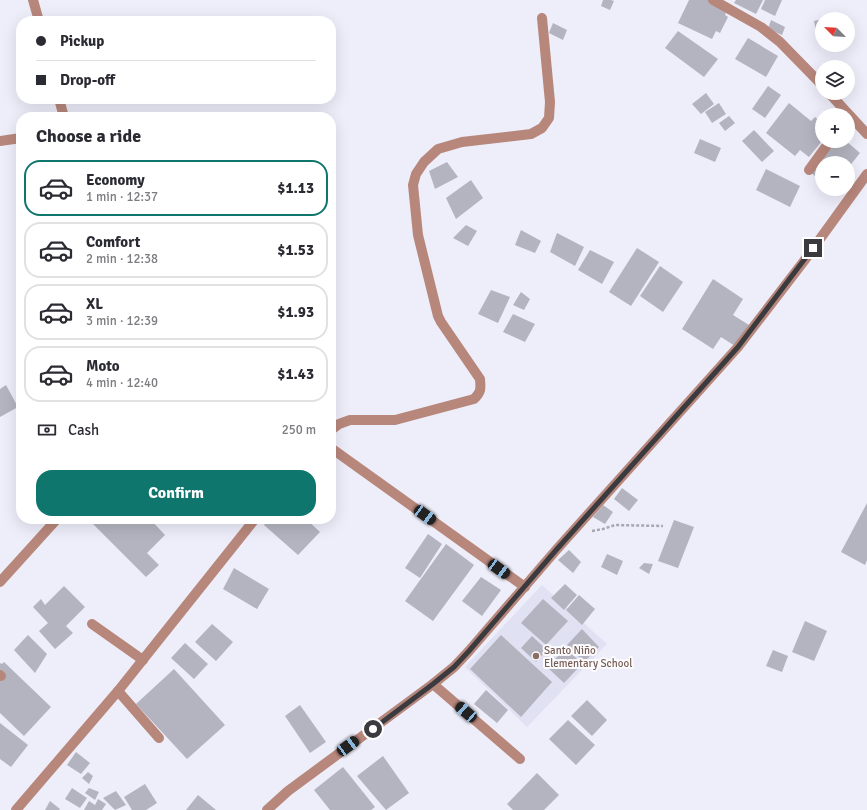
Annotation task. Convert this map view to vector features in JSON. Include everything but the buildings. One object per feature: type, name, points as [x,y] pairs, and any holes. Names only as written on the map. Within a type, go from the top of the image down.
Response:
[{"type":"street","points":[[33,0],[38,16]]},
{"type":"street","points":[[713,0],[761,27],[780,42],[815,78]]},
{"type":"street","points":[[336,426],[350,420],[395,420],[474,399],[479,394],[481,388],[480,378],[448,333],[438,316],[418,235],[413,185],[416,174],[424,162],[438,149],[462,142],[531,134],[542,128],[549,118],[550,102],[542,18]]},
{"type":"street","points":[[836,100],[842,108]]},
{"type":"street","points":[[855,122],[867,134]]},
{"type":"street","points":[[0,141],[16,139]]},
{"type":"street","points":[[809,170],[825,148]]},
{"type":"street","points":[[270,809],[288,791],[454,667],[562,543],[738,347],[804,261],[867,174]]},
{"type":"street","points":[[336,452],[525,587]]},
{"type":"street","points":[[0,582],[52,524]]},
{"type":"street","points":[[16,810],[118,691],[251,524]]},
{"type":"street","points":[[92,624],[143,660]]},
{"type":"street","points":[[433,684],[520,759]]},
{"type":"street","points":[[118,691],[159,738]]},
{"type":"path","points":[[590,531],[604,529],[615,525],[663,526]]},
{"type":"shaded area","name":"Santo Niño Elementary School","points":[[542,585],[607,644],[527,727],[465,667]]},
{"type":"place","name":"Santo Niño Elementary School","points":[[536,656]]},
{"type":"route","points":[[373,729],[454,667],[469,651],[557,549],[738,347],[813,248]]}]
